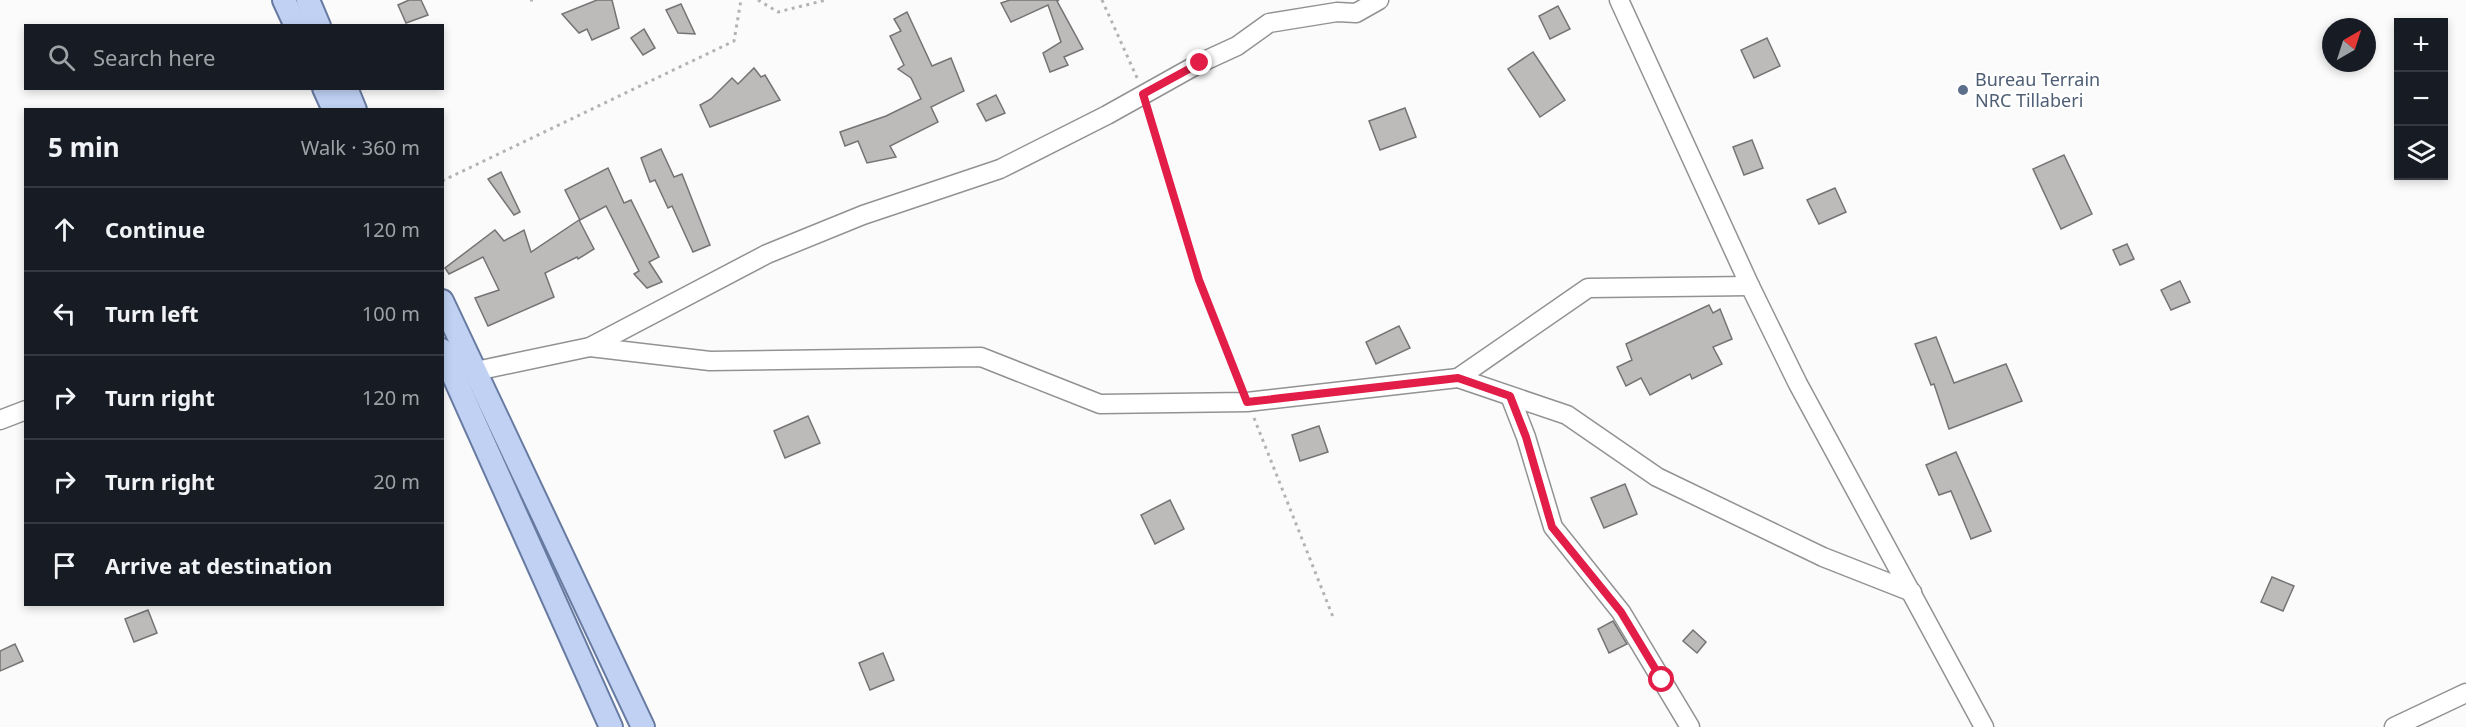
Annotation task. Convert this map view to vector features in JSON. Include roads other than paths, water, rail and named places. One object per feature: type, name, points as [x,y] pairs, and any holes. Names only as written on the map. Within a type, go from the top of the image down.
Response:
[{"type":"main road","points":[[284,0],[295,24]]},
{"type":"main road","points":[[309,0],[319,24]]},
{"type":"main road","points":[[325,90],[333,108]]},
{"type":"main road","points":[[347,90],[355,108]]},
{"type":"main road","points":[[444,305],[643,727]]},
{"type":"main road","points":[[444,354],[611,727]]},
{"type":"street","points":[[476,371],[590,347],[767,254],[863,215],[1000,169],[1200,63],[1237,46],[1269,23],[1334,6],[1356,13],[1378,0]]},
{"type":"street","points":[[1619,0],[1750,286],[1798,384],[1984,727]]},
{"type":"street","points":[[1458,378],[1588,288],[1750,286]]},
{"type":"street","points":[[590,347],[710,361],[981,357],[1100,404],[1247,402],[1458,378],[1567,415],[1668,482],[1823,557],[1912,592]]},
{"type":"street","points":[[1510,396],[1526,437],[1552,527],[1621,612],[1689,727]]},
{"type":"street","points":[[0,420],[24,411]]},
{"type":"street","points":[[2394,727],[2466,693]]},
{"type":"place","name":"Bureau Terrain NRC Tillaberi","points":[[1963,90]]}]
